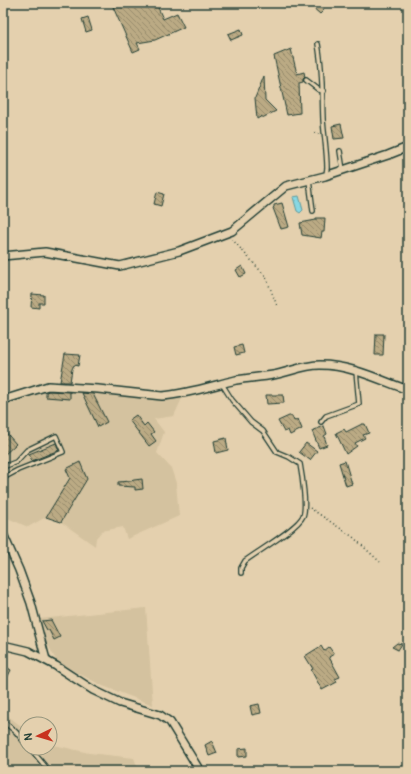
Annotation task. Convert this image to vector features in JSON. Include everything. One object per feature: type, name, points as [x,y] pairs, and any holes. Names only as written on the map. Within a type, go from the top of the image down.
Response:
[{"type":"street","points":[[3,256],[45,252],[120,266],[179,251],[232,230],[286,186],[344,170],[408,147]]},
{"type":"street","points":[[3,400],[48,386],[98,389],[162,396],[195,391],[238,380],[272,375],[308,366],[321,365],[356,370],[408,390]]},
{"type":"street","points":[[3,534],[31,602],[46,660]]},
{"type":"street","points":[[3,645],[28,651],[46,660],[93,690],[113,700],[160,715],[170,722],[200,771]]},
{"type":"lane","points":[[318,44],[324,91],[323,119],[327,162],[325,176]]},
{"type":"lane","points":[[306,80],[319,90],[324,91]]},
{"type":"lane","points":[[340,151],[344,170]]},
{"type":"lane","points":[[309,180],[313,211]]},
{"type":"lane","points":[[321,422],[326,416],[359,404],[356,370]]},
{"type":"lane","points":[[222,384],[232,400],[251,422],[263,431],[277,452],[300,464],[303,482],[305,509],[299,522],[244,561],[241,568],[241,573]]},
{"type":"lane","points":[[3,467],[16,462],[27,450],[56,436],[63,452],[18,470],[3,478]]},
{"type":"lane","points":[[3,722],[18,734]]},
{"type":"lane","points":[[37,756],[49,771]]},
{"type":"path","points":[[226,233],[266,277],[277,306]]},
{"type":"path","points":[[304,503],[353,537],[380,562]]},
{"type":"shaded area","points":[[46,383],[183,396],[174,416],[154,419],[164,432],[157,453],[171,468],[176,483],[179,516],[127,539],[123,527],[102,531],[96,538],[95,546],[61,522],[46,517],[28,527],[3,516],[3,397]]},
{"type":"shaded area","points":[[146,608],[153,705],[103,686],[57,662],[47,643],[40,619]]},
{"type":"shaded area","points":[[3,712],[18,724],[18,756],[58,756],[58,746],[89,753],[134,758],[139,771],[3,771]]},
{"type":"water","points":[[299,196],[303,210],[300,213],[297,211],[293,197]]},
{"type":"building","points":[[121,3],[156,3],[163,19],[177,13],[184,27],[155,40],[137,43],[140,49],[133,52],[113,7]]},
{"type":"building","points":[[316,3],[324,10],[320,14],[312,7]]},
{"type":"building","points":[[88,17],[92,30],[86,32],[82,19]]},
{"type":"building","points":[[241,29],[243,35],[231,40],[228,34]]},
{"type":"building","points":[[291,49],[297,74],[304,72],[305,77],[303,82],[299,83],[300,113],[287,115],[274,56]]},
{"type":"building","points":[[264,76],[265,100],[276,111],[257,119],[255,98]]},
{"type":"building","points":[[341,124],[344,138],[334,139],[332,126]]},
{"type":"building","points":[[157,192],[164,194],[161,206],[154,204]]},
{"type":"building","points":[[282,203],[289,227],[281,229],[273,208],[274,205]]},
{"type":"building","points":[[316,218],[325,218],[324,232],[322,232],[321,238],[302,235],[300,223],[316,220]]},
{"type":"building","points":[[242,266],[246,274],[240,277],[236,270]]},
{"type":"building","points":[[32,294],[44,295],[44,303],[39,303],[39,308],[31,307]]},
{"type":"building","points":[[376,334],[384,334],[383,355],[375,355]]},
{"type":"building","points":[[242,345],[244,353],[236,355],[234,347]]},
{"type":"building","points":[[65,354],[80,355],[78,366],[74,365],[72,369],[70,382],[60,382]]},
{"type":"building","points":[[46,392],[70,392],[70,399],[46,397]]},
{"type":"building","points":[[82,393],[93,394],[107,422],[98,427]]},
{"type":"building","points":[[266,395],[283,395],[284,403],[267,404]]},
{"type":"building","points":[[136,415],[144,426],[147,423],[154,432],[151,434],[156,441],[149,446],[129,420]]},
{"type":"building","points":[[292,416],[294,421],[298,419],[302,429],[290,435],[288,430],[284,432],[278,421]]},
{"type":"building","points":[[365,424],[369,433],[363,435],[365,438],[355,443],[357,446],[346,454],[336,433],[344,429],[346,432]]},
{"type":"building","points":[[324,426],[327,434],[324,436],[327,445],[319,448],[312,431]]},
{"type":"building","points":[[3,429],[16,444],[3,456]]},
{"type":"building","points":[[226,438],[228,450],[216,453],[214,441]]},
{"type":"building","points":[[56,443],[59,450],[32,461],[29,454]]},
{"type":"building","points":[[306,443],[317,451],[310,460],[299,452]]},
{"type":"building","points":[[345,461],[352,484],[346,486],[339,463]]},
{"type":"building","points":[[80,462],[87,479],[61,522],[46,517],[70,478],[66,469]]},
{"type":"building","points":[[142,479],[143,489],[135,490],[135,487],[118,486],[118,482]]},
{"type":"building","points":[[51,620],[60,637],[54,640],[42,621]]},
{"type":"building","points":[[397,643],[402,644],[398,650],[392,647]]},
{"type":"building","points":[[321,646],[324,651],[329,647],[334,654],[329,657],[340,677],[335,679],[337,682],[322,690],[311,670],[313,669],[305,656]]},
{"type":"building","points":[[5,666],[11,670],[3,686],[3,670]]},
{"type":"building","points":[[259,704],[261,713],[252,715],[250,706]]},
{"type":"building","points":[[212,741],[217,753],[209,756],[205,745]]},
{"type":"building","points":[[247,748],[247,756],[238,757],[238,749]]}]
